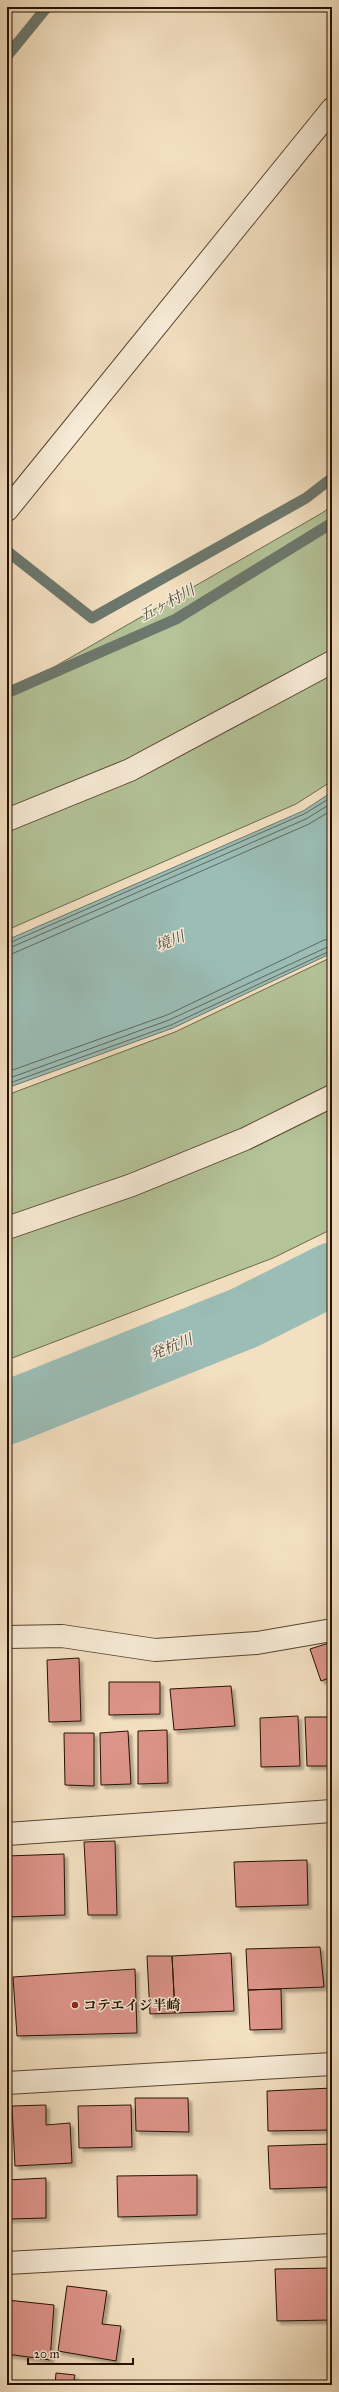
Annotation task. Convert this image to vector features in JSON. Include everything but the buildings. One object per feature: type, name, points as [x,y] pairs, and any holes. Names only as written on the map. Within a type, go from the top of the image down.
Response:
[{"type":"street","points":[[7,510],[332,109]]},
{"type":"street","points":[[7,820],[130,770],[332,662]]},
{"type":"street","points":[[7,1228],[132,1186],[245,1139],[332,1096]]},
{"type":"street","points":[[7,1637],[62,1636],[155,1650],[257,1643],[332,1630]]},
{"type":"street","points":[[7,1834],[332,1812]]},
{"type":"street","points":[[7,2083],[332,2064]]},
{"type":"street","points":[[7,2264],[332,2245]]},
{"type":"green space","points":[[332,506],[332,781],[296,804],[7,930],[7,688],[54,667]]},
{"type":"green space","points":[[332,957],[332,1229],[273,1258],[7,1360],[7,1095],[175,1032]]},
{"type":"water","name":"境川","points":[[332,792],[332,953],[173,1028],[7,1088],[7,940],[303,811]]},
{"type":"waterway","points":[[7,56],[47,7]]},
{"type":"waterway","points":[[7,551],[92,618],[306,498],[332,478]]},
{"type":"waterway","name":"五ヶ村川","points":[[7,693],[176,619],[332,523]]},
{"type":"waterway","name":"発杭川","points":[[7,1413],[244,1318],[332,1274]]},
{"type":"place","name":"コテエイジ半崎","points":[[75,2005]]}]
